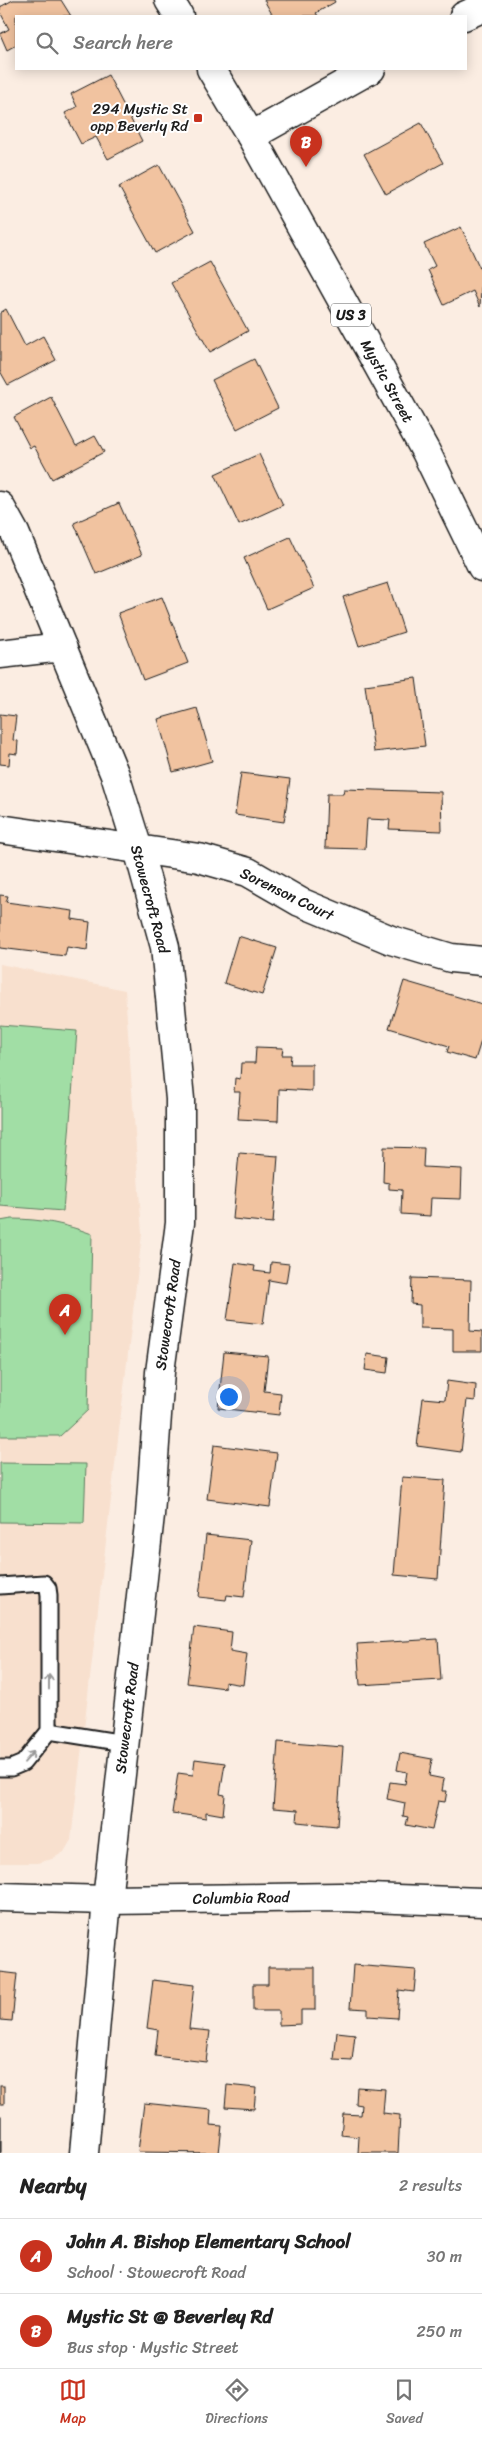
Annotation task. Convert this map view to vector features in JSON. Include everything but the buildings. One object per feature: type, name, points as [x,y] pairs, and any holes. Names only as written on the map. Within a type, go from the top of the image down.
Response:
[{"type":"main road","points":[[169,0],[178,15]]},
{"type":"main road","points":[[466,15],[482,8]]},
{"type":"main road","name":"Mystic Street","points":[[212,70],[251,136],[426,452],[482,566]]},
{"type":"main road","points":[[251,136],[369,70]]},
{"type":"main road","name":"Stowecroft Road","points":[[0,506],[15,533],[115,775],[138,849],[165,947],[180,1099],[180,1223],[160,1372],[150,1515],[107,1900],[84,2153]]},
{"type":"main road","points":[[0,654],[62,647]]},
{"type":"main road","name":"Sorenson Court","points":[[0,829],[199,858],[248,872],[300,902],[349,924],[451,958],[482,961]]},
{"type":"main road","name":"Columbia Road","points":[[0,1897],[107,1900],[340,1897],[482,1902]]},
{"type":"lane","points":[[0,1586],[44,1584],[48,1588],[49,1731],[23,1763],[10,1768],[0,1768]]},
{"type":"lane","points":[[49,1731],[124,1743]]},
{"type":"shaded area","points":[[0,964],[125,990],[142,1234],[71,1840],[64,1852],[52,1859],[37,1863],[0,1863]]},
{"type":"green space","points":[[0,1025],[77,1031],[63,1211],[0,1206]]},
{"type":"green space","points":[[12,1219],[53,1223],[92,1234],[88,1410],[60,1436],[0,1436],[0,1221]]},
{"type":"green space","points":[[0,1463],[86,1464],[84,1523],[0,1522]]},
{"type":"place","name":"294 Mystic St opp Beverly Rd","points":[[198,118]]},
{"type":"place","name":"Mystic St @ Beverley Rd","points":[[306,167]]},
{"type":"place","name":"John A. Bishop Elementary School","points":[[65,1335]]}]
